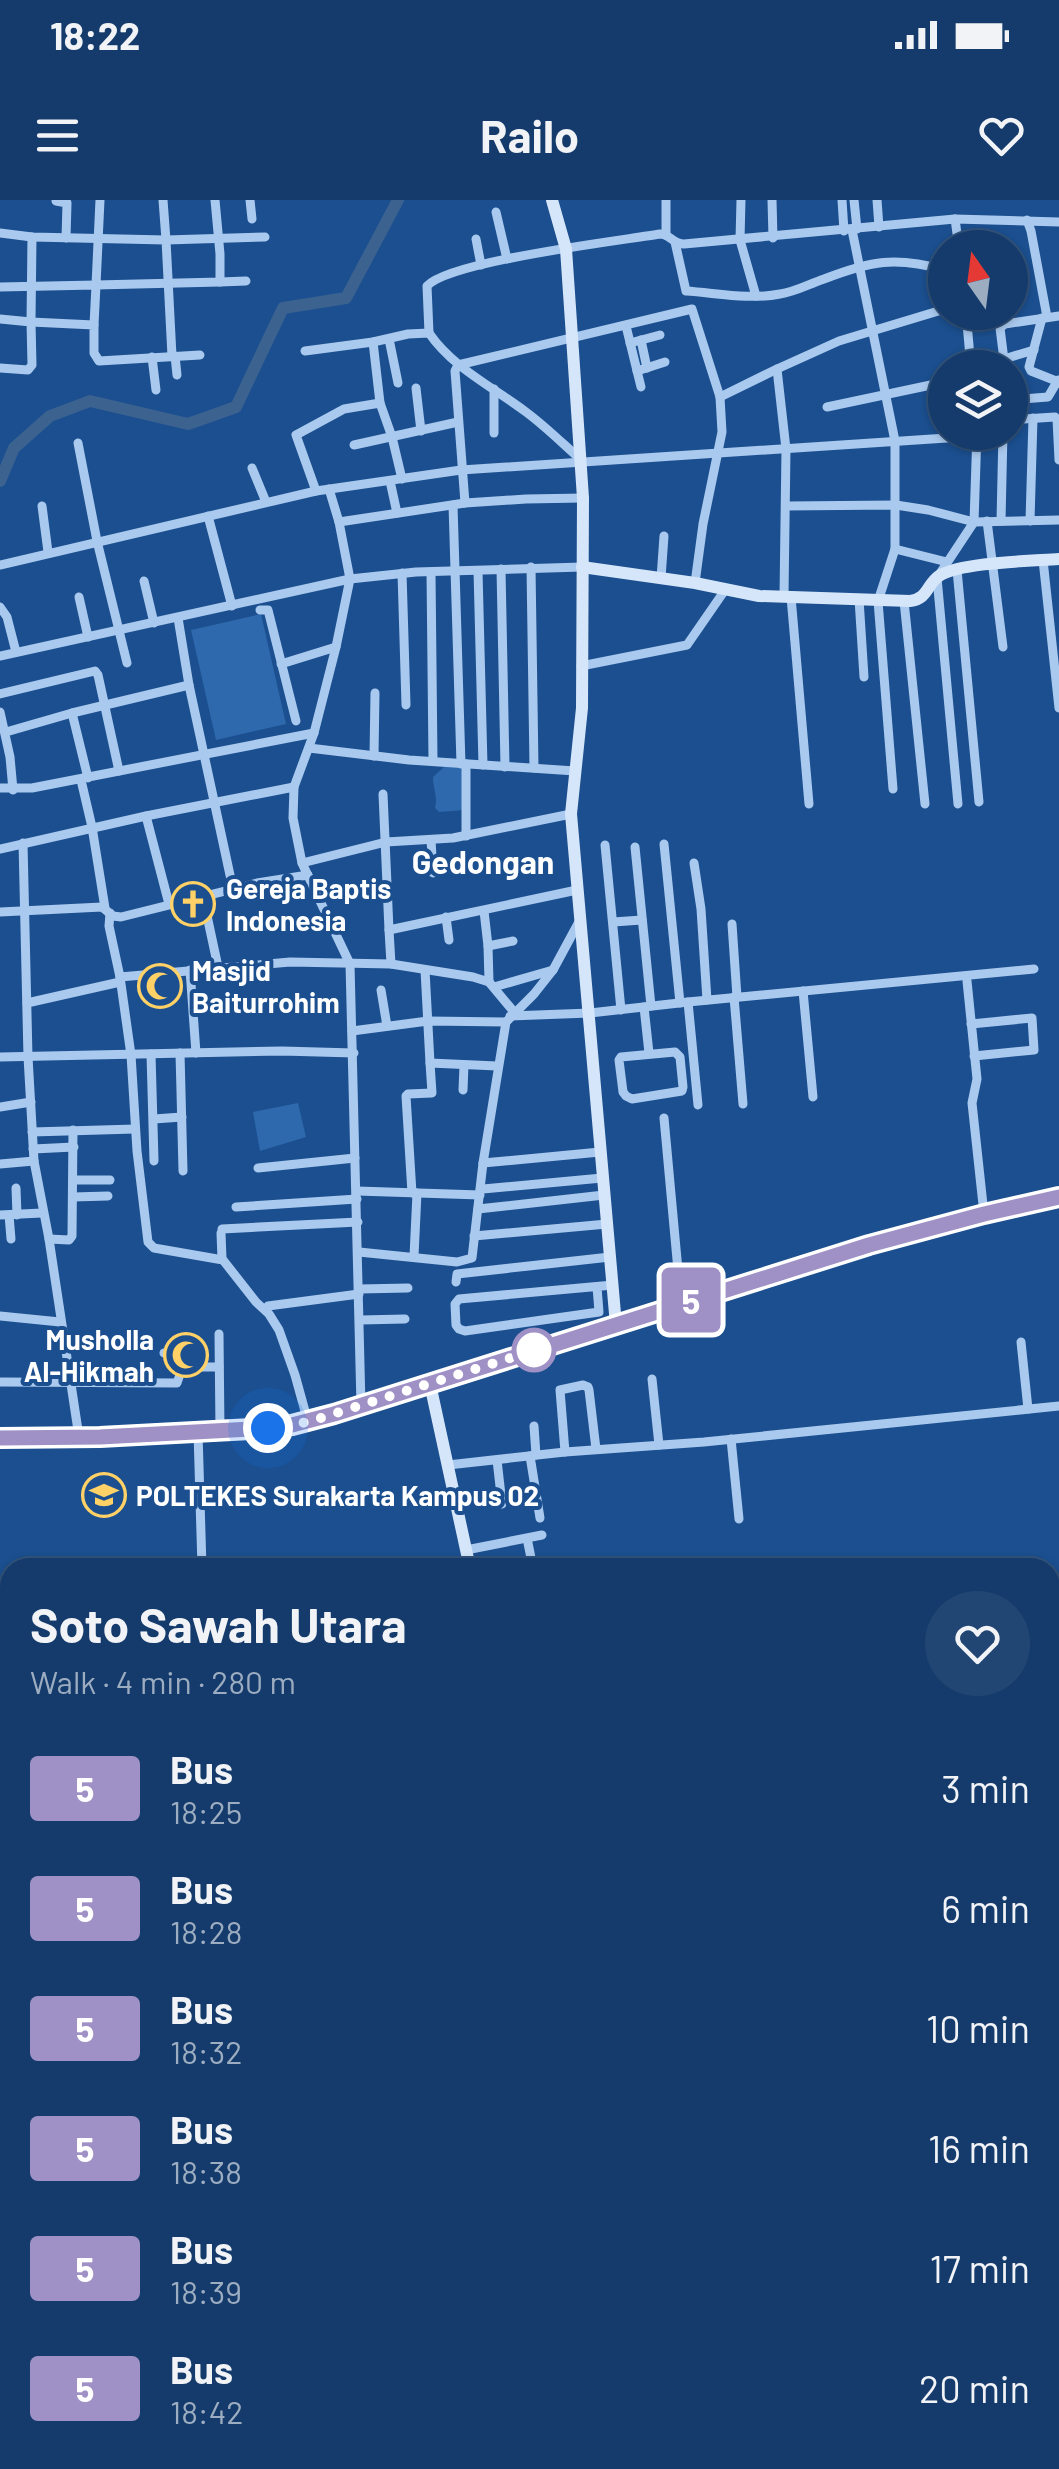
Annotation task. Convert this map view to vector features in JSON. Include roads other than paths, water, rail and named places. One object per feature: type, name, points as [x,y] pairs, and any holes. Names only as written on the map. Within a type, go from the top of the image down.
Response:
[{"type":"street","points":[[100,200],[94,326],[94,353],[99,361],[200,355]]},
{"type":"street","points":[[163,200],[177,375]]},
{"type":"street","points":[[215,200],[220,282]]},
{"type":"street","points":[[250,200],[252,218]]},
{"type":"street","points":[[552,200],[566,250],[582,498],[582,708],[571,814],[613,1285],[612,1326]]},
{"type":"street","points":[[666,200],[670,239],[720,398],[722,432],[694,583]]},
{"type":"street","points":[[731,200],[741,200],[740,240],[756,296]]},
{"type":"street","points":[[772,200],[773,238]]},
{"type":"street","points":[[842,200],[895,442],[895,549],[878,600],[893,789]]},
{"type":"street","points":[[851,230],[854,200]]},
{"type":"street","points":[[877,200],[879,227]]},
{"type":"street","points":[[56,201],[68,204],[66,238]]},
{"type":"street","points":[[496,212],[506,259]]},
{"type":"street","points":[[954,218],[956,230]]},
{"type":"street","points":[[580,461],[547,429],[442,351],[430,334],[428,284],[459,270],[506,259],[660,234],[684,244],[954,218],[1059,222]]},
{"type":"street","points":[[1026,220],[1045,318],[1030,362],[1031,371],[1058,380],[1048,397],[1028,399]]},
{"type":"street","points":[[0,234],[166,240],[265,237]]},
{"type":"street","points":[[0,368],[30,369],[32,365],[32,237]]},
{"type":"street","points":[[476,239],[482,265]]},
{"type":"street","points":[[686,291],[756,296],[795,290],[858,265],[894,261],[928,266]]},
{"type":"street","points":[[0,287],[246,281]]},
{"type":"street","points":[[458,365],[692,309]]},
{"type":"street","points":[[720,398],[777,368],[840,342],[928,314]]},
{"type":"street","points":[[1003,350],[1000,328],[1005,324],[1059,316]]},
{"type":"street","points":[[0,319],[94,326]]},
{"type":"street","points":[[626,326],[642,369],[641,387]]},
{"type":"street","points":[[305,351],[430,334]]},
{"type":"street","points":[[635,342],[660,334]]},
{"type":"street","points":[[389,339],[398,382]]},
{"type":"street","points":[[373,342],[380,402],[402,479]]},
{"type":"street","points":[[1028,353],[1034,350]]},
{"type":"street","points":[[152,358],[156,390]]},
{"type":"street","points":[[642,369],[665,362]]},
{"type":"street","points":[[458,365],[455,371],[465,502]]},
{"type":"street","points":[[777,368],[786,450],[787,596],[809,804]]},
{"type":"street","points":[[827,407],[928,386]]},
{"type":"street","points":[[416,388],[421,430]]},
{"type":"street","points":[[494,388],[494,433]]},
{"type":"street","points":[[316,491],[296,436],[344,409],[380,402]]},
{"type":"street","points":[[1028,418],[1057,419],[1059,460]]},
{"type":"street","points":[[1030,521],[1033,418]]},
{"type":"street","points":[[354,445],[458,422]]},
{"type":"street","points":[[0,565],[316,491],[462,470],[928,439]]},
{"type":"street","points":[[78,443],[127,663]]},
{"type":"street","points":[[0,656],[350,579],[430,572],[582,567],[750,595],[919,600],[937,577],[952,566],[974,522],[976,450]]},
{"type":"street","points":[[1000,521],[1002,450]]},
{"type":"street","points":[[252,468],[266,502]]},
{"type":"street","points":[[390,480],[396,513]]},
{"type":"street","points":[[329,490],[340,522],[350,579],[314,732],[294,787],[292,818],[302,862],[350,964],[361,1405]]},
{"type":"street","points":[[340,522],[465,502],[582,498]]},
{"type":"street","points":[[453,504],[466,836]]},
{"type":"street","points":[[786,506],[896,505],[974,522],[1059,520]]},
{"type":"street","points":[[42,506],[48,552]]},
{"type":"street","points":[[208,516],[232,606]]},
{"type":"street","points":[[988,521],[1003,646]]},
{"type":"street","points":[[661,578],[664,536]]},
{"type":"street","points":[[895,549],[952,566],[1059,560]]},
{"type":"street","points":[[1043,560],[1059,708]]},
{"type":"street","points":[[952,566],[979,802]]},
{"type":"street","points":[[532,567],[534,768]]},
{"type":"street","points":[[501,570],[504,768]]},
{"type":"street","points":[[478,571],[483,766]]},
{"type":"street","points":[[430,572],[433,760]]},
{"type":"street","points":[[402,574],[406,705]]},
{"type":"street","points":[[937,577],[958,804]]},
{"type":"street","points":[[144,581],[154,623]]},
{"type":"street","points":[[581,666],[684,646],[724,590]]},
{"type":"street","points":[[79,597],[88,637]]},
{"type":"street","points":[[859,599],[864,677]]},
{"type":"street","points":[[904,601],[925,804]]},
{"type":"street","points":[[0,607],[7,616],[16,652]]},
{"type":"street","points":[[260,610],[268,610],[296,721]]},
{"type":"street","points":[[178,618],[233,889]]},
{"type":"street","points":[[281,664],[336,647]]},
{"type":"street","points":[[0,694],[92,671],[98,675],[119,771]]},
{"type":"street","points":[[6,732],[190,685]]},
{"type":"street","points":[[374,756],[375,692]]},
{"type":"street","points":[[0,712],[13,790]]},
{"type":"street","points":[[72,713],[131,1054],[148,1242],[154,1248],[222,1259]]},
{"type":"street","points":[[0,788],[32,788],[84,779],[314,732]]},
{"type":"street","points":[[309,748],[504,768],[575,771]]},
{"type":"street","points":[[0,849],[294,787]]},
{"type":"street","points":[[383,794],[390,964]]},
{"type":"street","points":[[302,862],[386,842],[466,836],[571,814]]},
{"type":"street","points":[[146,816],[168,904]]},
{"type":"street","points":[[431,840],[434,874]]},
{"type":"street","points":[[23,843],[34,1161],[79,1437]]},
{"type":"street","points":[[664,844],[698,1105]]},
{"type":"street","points":[[604,846],[621,1010]]},
{"type":"street","points":[[635,847],[650,1053]]},
{"type":"street","points":[[694,863],[707,1000]]},
{"type":"street","points":[[0,912],[108,910],[121,917],[308,875]]},
{"type":"street","points":[[389,930],[578,890]]},
{"type":"street","points":[[203,898],[218,967]]},
{"type":"street","points":[[484,911],[492,985],[510,1016]]},
{"type":"street","points":[[446,917],[449,940]]},
{"type":"street","points":[[359,1252],[456,1262],[473,1257],[497,1066],[510,1016],[552,970],[580,920]]},
{"type":"street","points":[[612,922],[642,920]]},
{"type":"street","points":[[732,924],[744,1104]]},
{"type":"street","points":[[488,946],[513,941]]},
{"type":"street","points":[[27,1003],[120,979],[290,962],[390,964],[472,977],[492,985],[552,970]]},
{"type":"street","points":[[352,1032],[428,1021],[590,1014],[1034,969]]},
{"type":"street","points":[[190,970],[196,1053]]},
{"type":"street","points":[[414,1256],[414,1193],[406,1096],[432,1093],[425,970]]},
{"type":"street","points":[[966,980],[977,1083],[972,1099],[984,1214]]},
{"type":"street","points":[[381,990],[387,1026]]},
{"type":"street","points":[[803,991],[812,1097]]},
{"type":"street","points":[[971,1024],[1032,1018],[1034,1050],[974,1056]]},
{"type":"street","points":[[180,1053],[184,1170]]},
{"type":"street","points":[[0,1057],[354,1053]]},
{"type":"street","points":[[650,1053],[678,1054],[682,1091],[626,1096],[620,1058],[650,1053]]},
{"type":"street","points":[[151,1054],[154,1162]]},
{"type":"street","points":[[430,1063],[497,1066]]},
{"type":"street","points":[[463,1090],[464,1064]]},
{"type":"street","points":[[0,1107],[31,1102]]},
{"type":"street","points":[[154,1119],[182,1118]]},
{"type":"street","points":[[664,1118],[681,1303]]},
{"type":"street","points":[[32,1132],[135,1129]]},
{"type":"street","points":[[49,1239],[71,1238],[73,1130]]},
{"type":"street","points":[[33,1148],[74,1147]]},
{"type":"street","points":[[483,1164],[600,1152]]},
{"type":"street","points":[[258,1168],[356,1158]]},
{"type":"street","points":[[0,1164],[34,1161]]},
{"type":"street","points":[[236,1207],[357,1195],[481,1192],[602,1178]]},
{"type":"street","points":[[73,1180],[110,1180]]},
{"type":"street","points":[[10,1239],[9,1215],[16,1188]]},
{"type":"street","points":[[478,1209],[604,1195]]},
{"type":"street","points":[[73,1197],[108,1196]]},
{"type":"street","points":[[0,1438],[199,1438],[220,1431],[308,1422],[852,1250],[1059,1197]]},
{"type":"street","points":[[9,1215],[42,1213]]},
{"type":"street","points":[[308,1422],[279,1330],[222,1259],[221,1231],[358,1222]]},
{"type":"street","points":[[474,1236],[607,1224]]},
{"type":"street","points":[[456,1282],[457,1274],[610,1258]]},
{"type":"street","points":[[599,1312],[465,1331],[456,1324],[455,1304],[459,1299],[613,1285]]},
{"type":"street","points":[[597,1286],[599,1312],[612,1326]]},
{"type":"street","points":[[268,1306],[359,1291],[408,1288]]},
{"type":"street","points":[[0,1316],[60,1322]]},
{"type":"street","points":[[360,1320],[406,1319]]},
{"type":"street","points":[[219,1334],[220,1431]]},
{"type":"street","points":[[1022,1342],[1028,1409]]},
{"type":"street","points":[[0,1382],[174,1384],[181,1367],[179,1355],[164,1352]]},
{"type":"street","points":[[181,1367],[219,1367]]},
{"type":"street","points":[[652,1379],[660,1445]]},
{"type":"street","points":[[430,1384],[468,1558]]},
{"type":"street","points":[[565,1452],[559,1392],[583,1385],[589,1390],[596,1449]]},
{"type":"street","points":[[448,1465],[1059,1406]]},
{"type":"street","points":[[534,1426],[540,1518]]},
{"type":"street","points":[[199,1438],[202,1558]]},
{"type":"street","points":[[731,1439],[739,1520]]},
{"type":"street","points":[[496,1460],[502,1504]]},
{"type":"street","points":[[466,1550],[542,1536]]},
{"type":"street","points":[[528,1543],[531,1558]]},
{"type":"waterway","points":[[0,481],[14,448],[50,416],[90,401],[188,424],[236,407],[283,308],[346,298],[398,200]]},
{"type":"place","name":"Gereja Baptis Indonesia","points":[[193,904]]},
{"type":"place","name":"Masjid Baiturrohim","points":[[160,986]]},
{"type":"place","name":"Musholla Al-Hikmah","points":[[186,1355]]},
{"type":"place","name":"POLTEKES Surakarta Kampus 02","points":[[104,1495]]},
{"type":"district","name":"Gedongan","points":[[483,861]]}]
